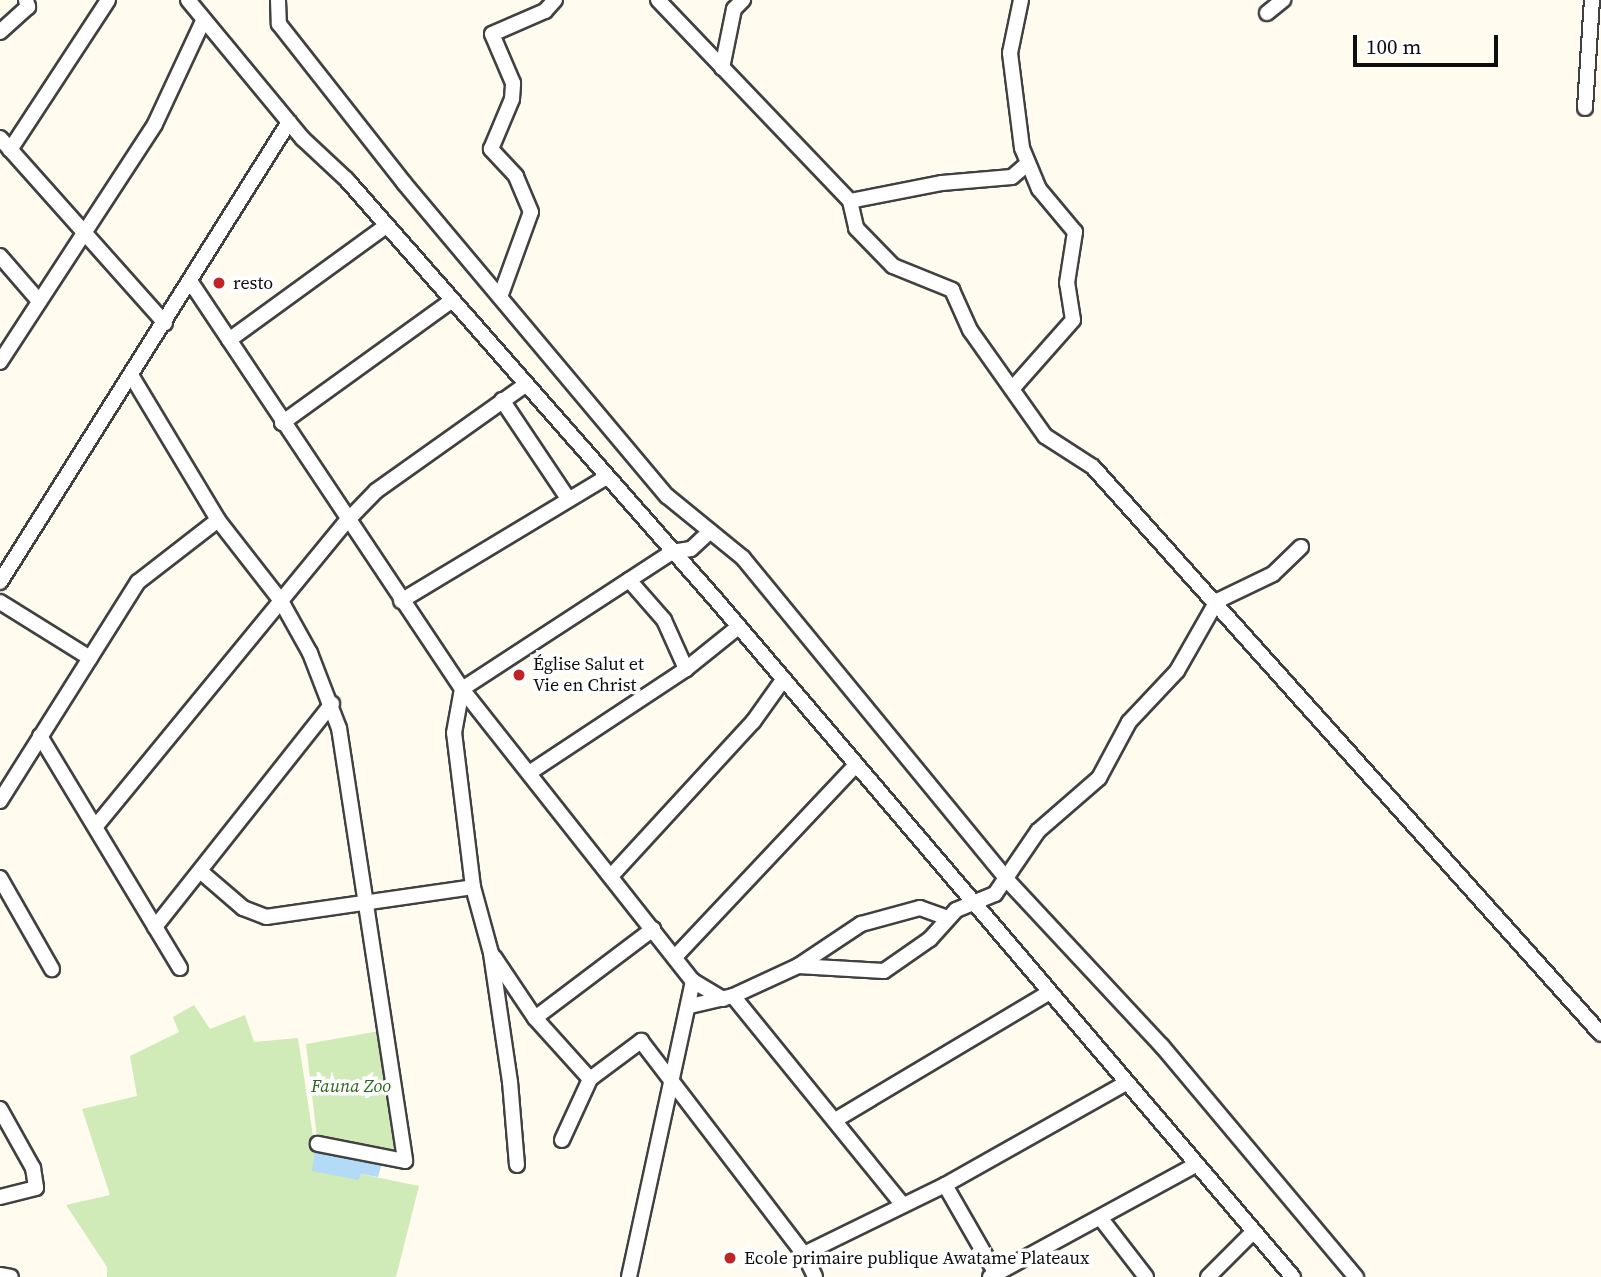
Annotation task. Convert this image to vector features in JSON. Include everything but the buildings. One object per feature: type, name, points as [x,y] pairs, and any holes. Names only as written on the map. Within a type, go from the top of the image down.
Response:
[{"type":"street","points":[[10,150],[108,0]]},
{"type":"street","points":[[188,0],[289,122],[386,226],[783,680],[970,904],[1293,1277]]},
{"type":"street","points":[[278,0],[279,24],[500,298],[667,496],[743,558],[820,648],[1008,881],[1147,1028],[1356,1277]]},
{"type":"street","points":[[500,298],[531,212],[516,176],[491,149],[513,83],[492,34],[545,11],[555,0]]},
{"type":"street","points":[[658,0],[850,201],[856,228],[893,266],[952,290],[970,330],[1045,436],[1093,467],[1217,601],[1601,1034]]},
{"type":"street","points":[[722,68],[734,9],[743,0]]},
{"type":"street","points":[[1012,389],[1073,320],[1067,283],[1074,232],[1026,165],[1010,53],[1021,0]]},
{"type":"street","points":[[1267,13],[1283,0]]},
{"type":"street","points":[[1585,108],[1592,0]]},
{"type":"street","points":[[0,32],[32,2]]},
{"type":"street","points":[[0,362],[155,124],[203,20]]},
{"type":"street","points":[[2,575],[165,323],[289,122]]},
{"type":"street","points":[[0,138],[81,234],[165,323]]},
{"type":"street","points":[[850,201],[942,183],[1012,177],[1026,165]]},
{"type":"street","points":[[229,340],[386,226]]},
{"type":"street","points":[[0,256],[39,301]]},
{"type":"street","points":[[190,281],[346,522],[462,689],[612,874],[693,981],[728,998],[837,1119],[902,1204]]},
{"type":"street","points":[[282,423],[450,302]]},
{"type":"street","points":[[131,376],[218,520],[281,601],[332,704],[366,899],[405,1161],[318,1144]]},
{"type":"street","points":[[96,826],[346,522],[376,491],[525,385]]},
{"type":"street","points":[[502,400],[567,497]]},
{"type":"street","points":[[401,601],[567,497],[605,478]]},
{"type":"street","points":[[0,801],[148,570],[218,520]]},
{"type":"street","points":[[517,1165],[491,953],[473,887],[454,733],[462,689],[672,552],[691,549],[710,531]]},
{"type":"street","points":[[798,966],[884,971],[930,939],[947,918],[970,904],[995,894],[1008,881],[1038,831],[1099,778],[1129,722],[1177,671],[1217,601],[1273,574],[1301,547]]},
{"type":"street","points":[[629,580],[664,620],[686,669]]},
{"type":"street","points":[[0,602],[90,658]]},
{"type":"street","points":[[529,773],[686,669],[737,628]]},
{"type":"street","points":[[612,874],[753,722],[783,680]]},
{"type":"street","points":[[156,927],[332,704]]},
{"type":"street","points":[[40,736],[180,968]]},
{"type":"street","points":[[675,957],[854,767]]},
{"type":"street","points":[[200,871],[243,908],[266,917],[366,899],[473,887]]},
{"type":"street","points":[[0,878],[52,969]]},
{"type":"street","points":[[690,1006],[728,998],[798,966],[861,924],[920,908],[947,918]]},
{"type":"street","points":[[536,1018],[653,929]]},
{"type":"street","points":[[491,953],[536,1018],[590,1079]]},
{"type":"street","points":[[629,1277],[675,1079],[693,981]]},
{"type":"street","points":[[837,1119],[1047,994]]},
{"type":"street","points":[[562,1140],[590,1079],[641,1041],[675,1079],[804,1254],[815,1277]]},
{"type":"street","points":[[804,1254],[945,1185],[1124,1084]]},
{"type":"street","points":[[0,1109],[33,1168],[36,1188],[0,1197]]},
{"type":"street","points":[[945,1185],[995,1276],[1102,1220],[1195,1165]]},
{"type":"street","points":[[1102,1220],[1146,1277]]},
{"type":"street","points":[[1208,1277],[1253,1232]]},
{"type":"street","points":[[0,1275],[11,1277]]},
{"type":"green space","points":[[194,1005],[210,1029],[245,1015],[254,1042],[298,1038],[315,1149],[359,1180],[361,1174],[419,1186],[396,1277],[107,1277],[107,1267],[66,1205],[110,1195],[82,1109],[137,1096],[130,1056],[179,1032],[173,1017]]},
{"type":"green space","name":"Fauna Zoo","points":[[385,1030],[397,1156],[317,1138],[306,1044]]},
{"type":"water","points":[[315,1149],[382,1163],[378,1177],[361,1174],[359,1180],[312,1171]]},
{"type":"place","name":"resto","points":[[219,283]]},
{"type":"place","name":"Église Salut et Vie en Christ","points":[[519,675]]},
{"type":"place","name":"Ecole primaire publique Awatame Plateaux","points":[[730,1258]]}]
